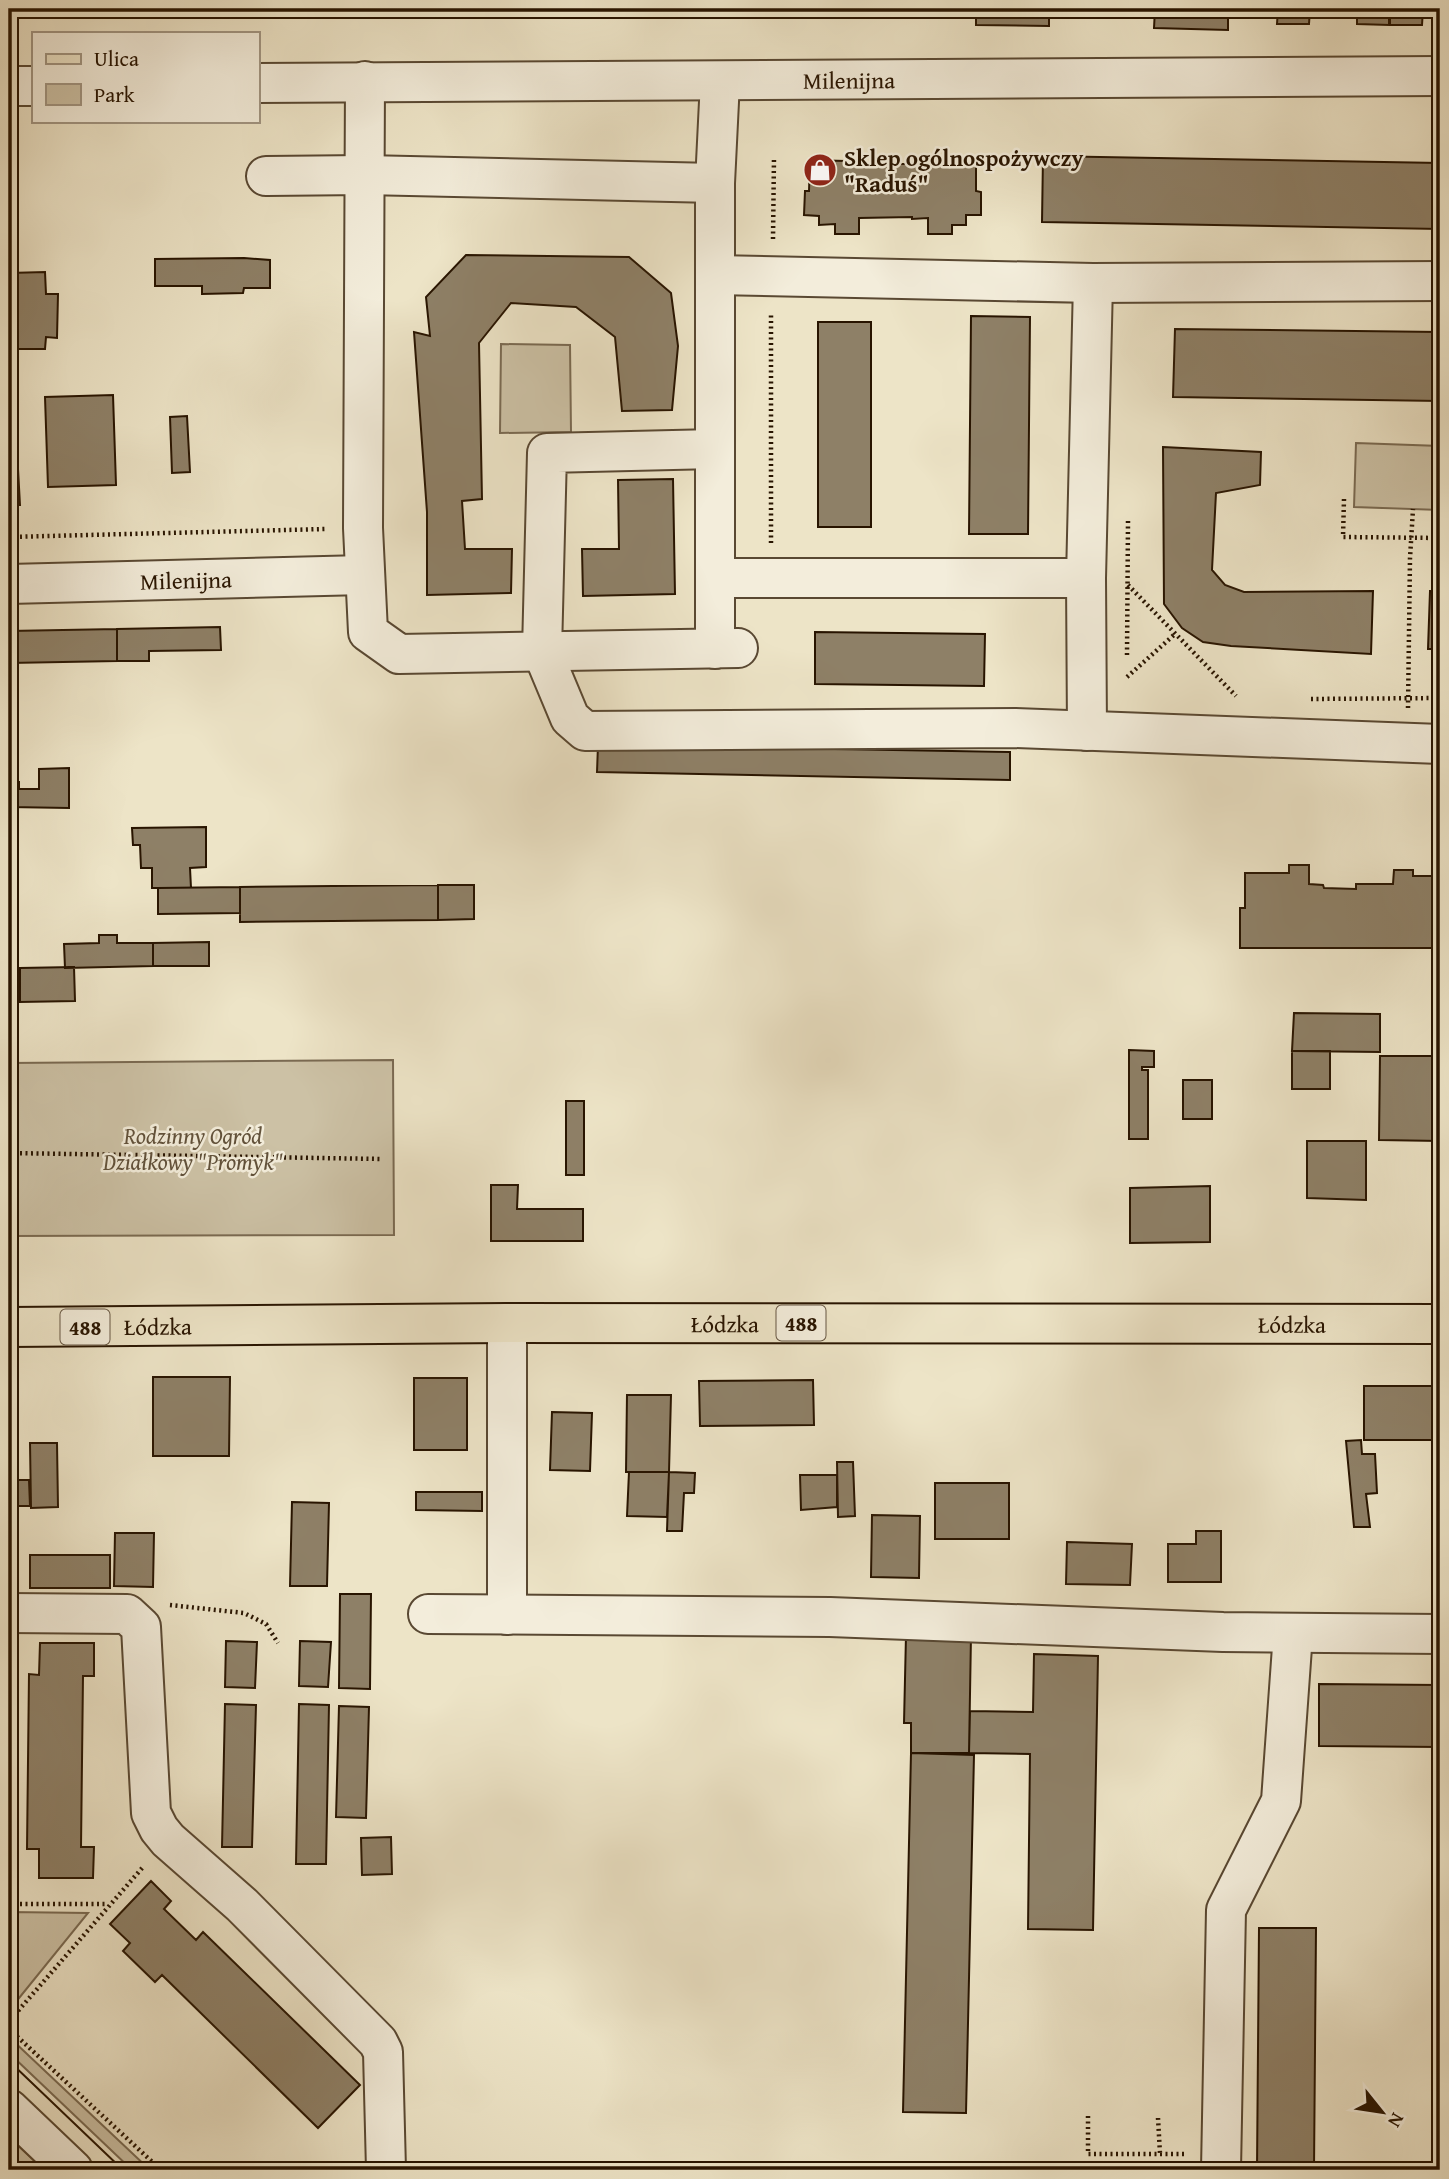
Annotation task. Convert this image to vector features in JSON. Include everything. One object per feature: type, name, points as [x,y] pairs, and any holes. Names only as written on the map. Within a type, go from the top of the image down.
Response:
[{"type":"main road","name":"Łódzka","points":[[9,1327],[506,1323],[1440,1324]]},
{"type":"street","name":"Milenijna","points":[[259,83],[1440,76]]},
{"type":"street","points":[[365,81],[364,575],[368,632],[399,654],[727,648],[716,578],[715,183],[720,81]]},
{"type":"street","points":[[9,86],[32,86]]},
{"type":"street","points":[[266,176],[365,175],[715,183]]},
{"type":"street","points":[[715,275],[1093,283],[1440,281]]},
{"type":"street","points":[[1087,731],[1086,578],[1093,283]]},
{"type":"street","points":[[715,449],[547,453],[542,652],[570,718],[585,731],[1015,728],[1423,744]]},
{"type":"street","name":"Milenijna","points":[[9,584],[364,575]]},
{"type":"street","points":[[716,578],[1086,578]]},
{"type":"street","points":[[506,1323],[507,1615]]},
{"type":"street","points":[[9,1613],[127,1614],[141,1627],[151,1813],[159,1829],[169,1840],[242,1905],[378,2042],[383,2052],[386,2170]]},
{"type":"street","points":[[428,1614],[830,1617],[1293,1633],[1440,1634]]},
{"type":"street","points":[[1221,2163],[1226,1910],[1281,1801],[1293,1633]]},
{"type":"street","points":[[9,2109],[73,2170]]},
{"type":"path","points":[[771,578],[774,157]]},
{"type":"path","points":[[1344,499],[1343,537],[1440,538]]},
{"type":"path","points":[[1413,509],[1409,698],[1423,744]]},
{"type":"path","points":[[1127,686],[1128,516]]},
{"type":"path","points":[[9,537],[363,528]]},
{"type":"path","points":[[1128,585],[1236,696]]},
{"type":"path","points":[[1127,677],[1175,634]]},
{"type":"path","points":[[1223,696],[1248,696]]},
{"type":"path","points":[[1300,698],[1440,698]]},
{"type":"path","points":[[9,1153],[382,1159]]},
{"type":"path","points":[[141,1627],[160,1604],[244,1613],[266,1624],[278,1643]]},
{"type":"path","points":[[11,2019],[108,1904],[146,1864]]},
{"type":"path","points":[[9,1905],[108,1904]]},
{"type":"path","points":[[9,2029],[161,2170]]},
{"type":"path","points":[[1088,2116],[1088,2154],[1160,2154],[1221,2163]]},
{"type":"path","points":[[1158,2118],[1160,2154]]},
{"type":"green space","points":[[501,344],[570,345],[571,432],[500,433]]},
{"type":"green space","points":[[1356,443],[1440,446],[1440,510],[1354,507]]},
{"type":"green space","name":"Rodzinny Ogród Działkowy \"Promyk\"","points":[[393,1060],[394,1235],[9,1236],[9,1063]]},
{"type":"green space","points":[[9,1912],[88,1913],[11,2008],[9,2005]]},
{"type":"green space","points":[[9,2037],[150,2170],[132,2170],[9,2053]]},
{"type":"green space","points":[[9,2137],[44,2170],[19,2170],[9,2161]]},
{"type":"building","points":[[826,9],[861,9],[861,13],[826,12]]},
{"type":"building","points":[[861,9],[897,9],[897,14],[861,13]]},
{"type":"building","points":[[897,9],[933,9],[933,15],[897,14]]},
{"type":"building","points":[[976,9],[1049,9],[1049,26],[976,25]]},
{"type":"building","points":[[1155,9],[1228,9],[1228,30],[1154,28]]},
{"type":"building","points":[[1278,9],[1310,9],[1309,24],[1277,24]]},
{"type":"building","points":[[1357,9],[1389,9],[1389,25],[1357,24]]},
{"type":"building","points":[[1390,9],[1423,9],[1422,25],[1390,25]]},
{"type":"building","points":[[1043,156],[1440,163],[1440,229],[1042,222]]},
{"type":"building","points":[[810,160],[845,161],[845,164],[941,164],[941,161],[976,161],[976,191],[981,192],[981,215],[966,215],[966,225],[952,225],[952,234],[928,234],[928,218],[912,217],[859,218],[859,234],[835,234],[835,224],[819,225],[819,216],[804,215],[805,191],[809,191]]},
{"type":"building","points":[[466,255],[629,257],[671,293],[678,346],[672,410],[622,411],[615,337],[576,307],[511,303],[479,343],[482,499],[462,501],[465,549],[512,549],[511,593],[427,595],[427,512],[414,332],[430,336],[426,297]]},
{"type":"building","points":[[155,259],[270,260],[270,288],[244,288],[243,293],[202,294],[202,286],[155,286]]},
{"type":"building","points":[[45,272],[46,294],[58,294],[57,338],[46,337],[45,349],[18,349],[18,337],[9,337],[9,273]]},
{"type":"building","points":[[971,316],[1030,317],[1028,534],[969,534]]},
{"type":"building","points":[[818,322],[871,322],[871,527],[818,527]]},
{"type":"building","points":[[1175,329],[1440,332],[1440,401],[1173,397]]},
{"type":"building","points":[[113,395],[116,485],[48,487],[45,397]]},
{"type":"building","points":[[187,416],[190,472],[172,473],[170,417]]},
{"type":"building","points":[[1163,447],[1261,452],[1260,485],[1216,493],[1212,570],[1225,585],[1244,592],[1373,591],[1371,654],[1231,646],[1203,642],[1182,628],[1164,604]]},
{"type":"building","points":[[18,469],[20,505],[9,505],[9,470]]},
{"type":"building","points":[[673,479],[675,594],[583,596],[582,549],[619,549],[618,480]]},
{"type":"building","points":[[1430,591],[1440,592],[1440,649],[1428,649]]},
{"type":"building","points":[[220,627],[221,650],[149,651],[149,661],[117,661],[117,629]]},
{"type":"building","points":[[117,629],[117,661],[9,663],[9,631]]},
{"type":"building","points":[[815,632],[985,634],[984,686],[815,684]]},
{"type":"building","points":[[598,745],[1010,752],[1010,780],[597,772]]},
{"type":"building","points":[[69,768],[69,808],[9,807],[9,782],[19,782],[19,789],[39,789],[39,769]]},
{"type":"building","points":[[206,827],[206,867],[190,868],[191,888],[152,888],[152,868],[141,868],[140,845],[133,845],[132,828]]},
{"type":"building","points":[[1289,865],[1309,865],[1309,884],[1323,885],[1324,888],[1356,889],[1356,884],[1393,884],[1394,870],[1413,870],[1413,876],[1440,876],[1440,948],[1240,948],[1240,908],[1245,908],[1245,873],[1289,873]]},
{"type":"building","points":[[438,885],[474,885],[474,919],[438,920]]},
{"type":"building","points":[[438,885],[438,920],[240,922],[240,887]]},
{"type":"building","points":[[240,887],[240,913],[158,914],[158,888]]},
{"type":"building","points":[[99,935],[117,935],[117,943],[153,943],[153,966],[65,968],[64,944],[99,943]]},
{"type":"building","points":[[209,942],[209,966],[153,966],[153,943]]},
{"type":"building","points":[[74,967],[75,1001],[20,1002],[20,968]]},
{"type":"building","points":[[1294,1013],[1380,1014],[1380,1052],[1292,1051]]},
{"type":"building","points":[[1129,1050],[1154,1051],[1154,1067],[1142,1067],[1142,1070],[1148,1070],[1148,1139],[1129,1139]]},
{"type":"building","points":[[1292,1051],[1330,1051],[1330,1089],[1292,1089]]},
{"type":"building","points":[[1380,1056],[1440,1056],[1440,1141],[1379,1140]]},
{"type":"building","points":[[1183,1080],[1212,1080],[1212,1119],[1183,1119]]},
{"type":"building","points":[[566,1101],[584,1101],[584,1175],[566,1175]]},
{"type":"building","points":[[1307,1141],[1366,1141],[1366,1200],[1307,1198]]},
{"type":"building","points":[[491,1185],[518,1185],[517,1209],[583,1209],[583,1241],[491,1241]]},
{"type":"building","points":[[1210,1186],[1210,1242],[1130,1243],[1130,1188]]},
{"type":"building","points":[[153,1377],[230,1377],[229,1456],[153,1456]]},
{"type":"building","points":[[414,1378],[467,1378],[467,1450],[414,1450]]},
{"type":"building","points":[[813,1380],[814,1425],[700,1426],[699,1381]]},
{"type":"building","points":[[1364,1386],[1440,1386],[1440,1440],[1364,1440]]},
{"type":"building","points":[[627,1395],[671,1395],[669,1472],[626,1472]]},
{"type":"building","points":[[552,1412],[592,1413],[590,1471],[550,1470]]},
{"type":"building","points":[[1361,1440],[1362,1454],[1375,1454],[1377,1493],[1366,1494],[1370,1527],[1354,1527],[1346,1441]]},
{"type":"building","points":[[30,1443],[57,1443],[58,1507],[31,1508]]},
{"type":"building","points":[[837,1462],[853,1462],[855,1516],[838,1517]]},
{"type":"building","points":[[629,1472],[669,1472],[667,1517],[627,1516]]},
{"type":"building","points":[[669,1472],[695,1473],[694,1493],[684,1493],[682,1531],[667,1531]]},
{"type":"building","points":[[800,1475],[837,1475],[837,1507],[801,1510]]},
{"type":"building","points":[[9,1480],[29,1480],[30,1506],[9,1506]]},
{"type":"building","points":[[935,1483],[1009,1483],[1009,1539],[935,1539]]},
{"type":"building","points":[[416,1492],[482,1492],[482,1511],[416,1510]]},
{"type":"building","points":[[292,1502],[329,1503],[327,1586],[290,1586]]},
{"type":"building","points":[[872,1515],[920,1516],[919,1578],[871,1577]]},
{"type":"building","points":[[1196,1531],[1221,1531],[1221,1582],[1168,1582],[1168,1544],[1196,1544]]},
{"type":"building","points":[[115,1533],[154,1533],[153,1587],[114,1586]]},
{"type":"building","points":[[1067,1542],[1132,1544],[1130,1585],[1066,1584]]},
{"type":"building","points":[[30,1555],[110,1555],[110,1588],[30,1588]]},
{"type":"building","points":[[340,1594],[371,1594],[370,1689],[339,1688]]},
{"type":"building","points":[[906,1635],[971,1635],[969,1753],[911,1753],[911,1723],[904,1723]]},
{"type":"building","points":[[226,1641],[257,1642],[255,1688],[225,1687]]},
{"type":"building","points":[[300,1641],[331,1642],[328,1687],[299,1686]]},
{"type":"building","points":[[40,1643],[94,1643],[94,1676],[83,1676],[81,1847],[94,1847],[93,1878],[39,1878],[39,1849],[27,1849],[29,1674],[39,1675]]},
{"type":"building","points":[[1034,1654],[1098,1656],[1093,1930],[1028,1929],[1030,1754],[969,1753],[970,1711],[1033,1712]]},
{"type":"building","points":[[1319,1684],[1440,1685],[1440,1747],[1319,1746]]},
{"type":"building","points":[[225,1704],[256,1705],[252,1847],[222,1847]]},
{"type":"building","points":[[299,1704],[329,1705],[326,1864],[296,1864]]},
{"type":"building","points":[[339,1706],[369,1707],[366,1818],[336,1817]]},
{"type":"building","points":[[911,1753],[974,1755],[966,2113],[903,2112]]},
{"type":"building","points":[[391,1837],[392,1874],[362,1875],[361,1838]]},
{"type":"building","points":[[151,1881],[171,1901],[164,1909],[196,1940],[203,1932],[360,2085],[318,2128],[162,1975],[155,1982],[123,1951],[130,1943],[110,1924]]},
{"type":"building","points":[[1259,1928],[1316,1928],[1314,2170],[1257,2170]]},
{"type":"tram line","points":[[9,2061],[123,2170]]},
{"type":"place","name":"Sklep ogólnospożywczy \"Raduś\"","points":[[820,170]]}]
